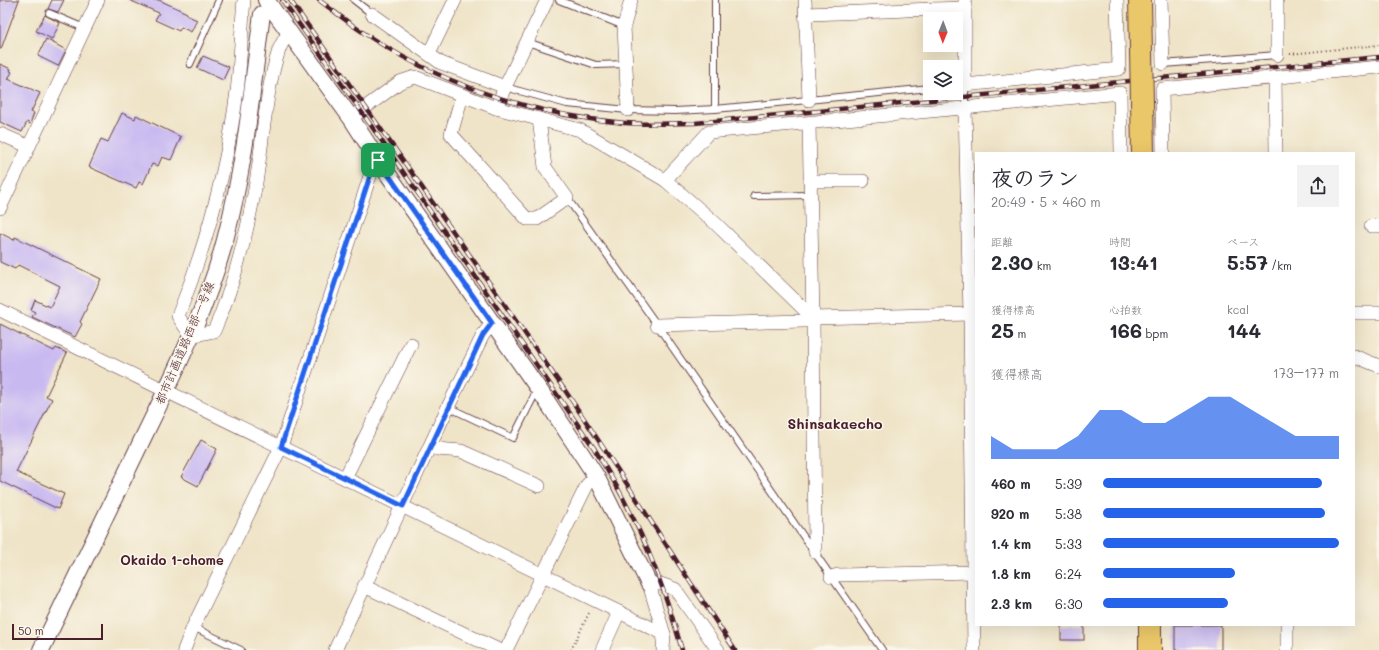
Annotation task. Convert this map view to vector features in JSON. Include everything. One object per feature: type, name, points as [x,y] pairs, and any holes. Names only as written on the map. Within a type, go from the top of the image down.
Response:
[{"type":"highway","points":[[1140,0],[1143,152]]},
{"type":"highway","points":[[1150,626],[1150,650]]},
{"type":"street","points":[[0,208],[98,0]]},
{"type":"street","points":[[244,0],[237,90],[224,167],[214,212],[178,316],[191,336],[214,332],[224,308],[236,269],[254,194],[267,104],[279,49],[289,32]]},
{"type":"street","points":[[429,54],[455,0]]},
{"type":"street","points":[[496,108],[547,0]]},
{"type":"street","points":[[628,110],[624,26],[631,0]]},
{"type":"street","points":[[805,0],[809,100]]},
{"type":"street","points":[[963,86],[1119,69],[1117,0]]},
{"type":"street","points":[[1160,0],[1163,64]]},
{"type":"street","points":[[1277,55],[1278,0]]},
{"type":"street","points":[[805,14],[889,10],[965,4],[962,60]]},
{"type":"street","points":[[264,7],[289,32],[352,118],[378,160],[538,388],[596,476],[650,584],[664,634],[663,650]]},
{"type":"street","name":"都市計画道路西部一号線","points":[[41,650],[166,391],[191,336],[218,264],[236,190],[250,111],[264,7]]},
{"type":"street","points":[[372,14],[442,62],[505,87]]},
{"type":"street","points":[[1118,37],[1161,35]]},
{"type":"street","points":[[1163,152],[1162,89],[1379,67]]},
{"type":"street","points":[[352,118],[400,82],[408,78],[415,77],[496,108],[580,130],[665,180],[714,222],[813,318]]},
{"type":"street","points":[[1275,78],[1276,152]]},
{"type":"street","points":[[665,180],[709,132],[1120,93],[1121,152]]},
{"type":"street","points":[[462,96],[451,134],[527,219],[537,219],[567,198],[545,167],[539,119]]},
{"type":"street","points":[[965,108],[973,314],[974,650]]},
{"type":"street","points":[[808,123],[813,318],[814,552]]},
{"type":"street","points":[[1120,126],[1162,124]]},
{"type":"street","points":[[0,134],[28,146]]},
{"type":"street","points":[[184,650],[193,627],[281,447],[370,177],[378,160]]},
{"type":"street","points":[[810,181],[863,181]]},
{"type":"street","points":[[0,310],[664,634]]},
{"type":"street","points":[[1355,313],[1379,313]]},
{"type":"street","points":[[658,325],[804,321],[813,318],[973,314]]},
{"type":"street","points":[[335,650],[448,407],[483,335],[492,323]]},
{"type":"street","points":[[345,478],[411,344]]},
{"type":"street","points":[[1355,356],[1379,366]]},
{"type":"street","points":[[431,444],[437,449],[461,451],[539,486]]},
{"type":"street","points":[[506,650],[587,485],[596,476]]},
{"type":"street","points":[[831,577],[838,575],[974,572]]},
{"type":"street","points":[[650,584],[662,584],[675,589],[718,650]]},
{"type":"street","points":[[364,586],[499,650]]},
{"type":"street","points":[[602,650],[619,612]]},
{"type":"street","points":[[1287,626],[1287,650]]},
{"type":"lane","points":[[190,64],[219,0]]},
{"type":"lane","points":[[354,0],[372,14]]},
{"type":"lane","points":[[559,0],[624,26]]},
{"type":"lane","points":[[715,0],[715,109]]},
{"type":"lane","points":[[49,13],[84,28]]},
{"type":"lane","points":[[527,42],[596,65],[626,64]]},
{"type":"lane","points":[[1163,64],[1277,55]]},
{"type":"lane","points":[[505,87],[567,104],[628,110],[715,109],[923,89]]},
{"type":"lane","points":[[963,99],[965,108]]},
{"type":"lane","points":[[754,196],[810,195]]},
{"type":"lane","points":[[567,198],[658,325],[882,650]]},
{"type":"lane","points":[[448,407],[513,438],[538,388]]},
{"type":"lane","points":[[193,627],[241,650]]},
{"type":"path","points":[[1277,55],[1379,45]]},
{"type":"path","points":[[571,650],[595,600]]},
{"type":"building","points":[[0,0],[19,0],[1,49],[0,49]]},
{"type":"building","points":[[52,0],[64,0],[58,12],[48,9]]},
{"type":"building","points":[[129,0],[159,0],[187,13],[186,15],[197,20],[191,32],[181,27],[179,31],[155,20],[159,13]]},
{"type":"building","points":[[45,15],[60,23],[52,39],[36,31]]},
{"type":"building","points":[[46,39],[66,50],[58,66],[38,56]]},
{"type":"building","points":[[203,56],[229,67],[223,80],[197,68]]},
{"type":"building","points":[[0,64],[11,69],[10,71],[12,72],[8,79],[40,93],[31,112],[34,113],[30,124],[27,122],[22,132],[0,122]]},
{"type":"building","points":[[122,113],[135,119],[136,115],[181,137],[171,160],[162,157],[158,166],[152,164],[143,184],[139,182],[136,188],[89,167],[101,139],[108,142]]},
{"type":"building","points":[[0,233],[14,240],[15,237],[101,279],[80,322],[82,324],[75,337],[32,317],[35,312],[31,310],[35,300],[50,307],[60,286],[18,265],[15,269],[0,262]]},
{"type":"building","points":[[0,324],[54,351],[56,348],[67,353],[46,396],[52,399],[16,472],[64,494],[58,509],[0,481]]},
{"type":"building","points":[[201,440],[217,449],[198,486],[181,477]]},
{"type":"building","points":[[1061,626],[1084,626],[1084,640],[1061,640]]},
{"type":"building","points":[[1175,626],[1221,626],[1221,650],[1175,650]]},
{"type":"railway","points":[[282,0],[361,111],[594,448],[619,490],[651,558],[665,594],[682,650]]},
{"type":"railway","points":[[290,0],[564,389],[735,650]]},
{"type":"railway","points":[[319,0],[343,19],[388,48],[419,65],[452,80],[520,104],[555,113],[634,124],[695,123],[1379,57]]},
{"type":"district","name":"Shinsakaecho","points":[[835,424]]},
{"type":"district","name":"Okaido 1-chome","points":[[172,560]]},
{"type":"route","points":[[378,160],[492,323],[483,335],[403,506],[281,447],[372,170],[378,160]]}]
